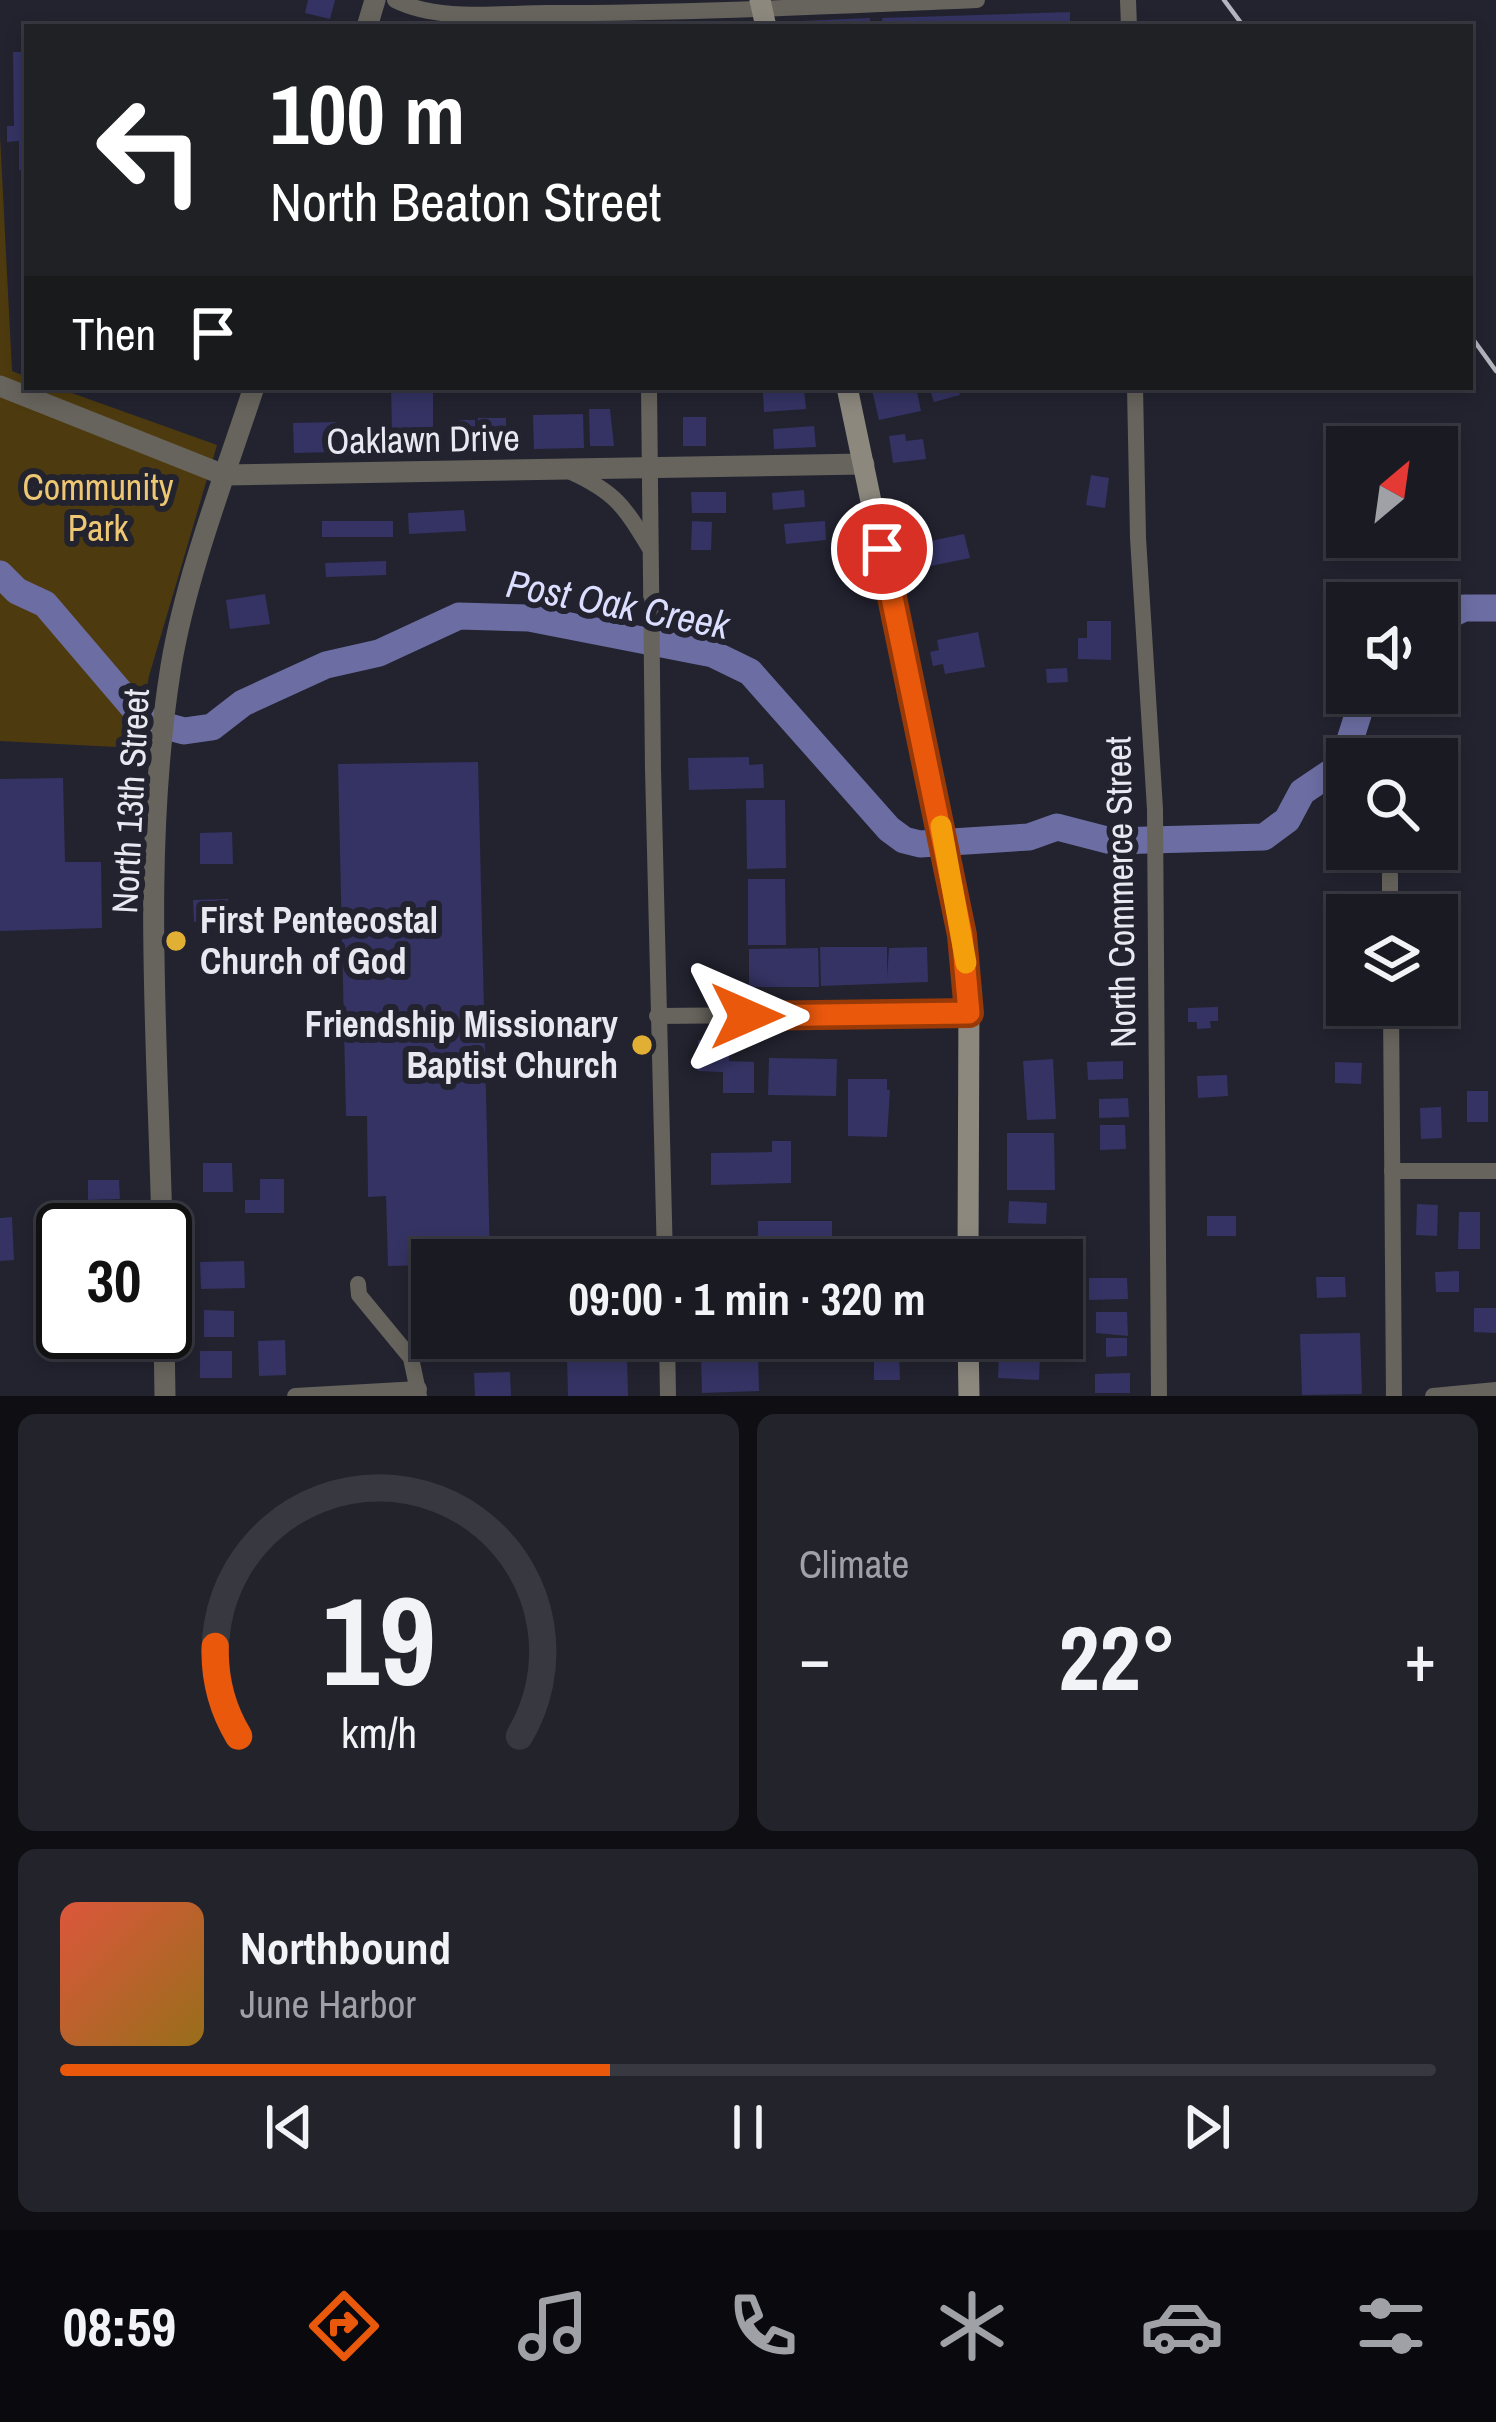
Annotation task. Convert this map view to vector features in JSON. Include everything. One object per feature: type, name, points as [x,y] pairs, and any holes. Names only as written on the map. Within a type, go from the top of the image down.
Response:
[{"type":"main road","points":[[848,390],[957,912],[969,1013],[968,1239]]},
{"type":"main road","points":[[968,1359],[969,1396]]},
{"type":"street","points":[[394,0],[444,13],[645,20],[977,0]]},
{"type":"street","name":"Oaklawn Drive","points":[[0,386],[224,476],[865,464]]},
{"type":"street","name":"North 13th Street","points":[[161,1203],[154,863],[171,665],[253,390]]},
{"type":"street","points":[[650,390],[664,1239]]},
{"type":"street","name":"North Commerce Street","points":[[1136,390],[1138,538],[1155,809],[1160,1396]]},
{"type":"street","points":[[564,469],[596,483],[623,504],[651,549]]},
{"type":"street","points":[[1390,875],[1390,894]]},
{"type":"street","points":[[658,1016],[969,1013]]},
{"type":"street","points":[[1391,1026],[1394,1396]]},
{"type":"street","points":[[1392,1171],[1496,1171]]},
{"type":"street","points":[[295,1396],[419,1392],[411,1358],[359,1295],[358,1284]]},
{"type":"street","points":[[165,1359],[166,1396]]},
{"type":"street","points":[[667,1359],[668,1396]]},
{"type":"street","points":[[1433,1396],[1496,1390]]},
{"type":"green space","name":"Community Park","points":[[0,136],[12,371],[24,376],[24,390],[63,390],[217,445],[149,676],[136,748],[0,741]]},
{"type":"building","points":[[308,0],[335,0],[330,19],[305,13]]},
{"type":"building","points":[[1070,12],[1070,24],[883,24],[882,18]]},
{"type":"building","points":[[870,18],[870,24],[801,24]]},
{"type":"building","points":[[13,52],[24,52],[24,170],[19,170],[19,141],[7,142],[7,126],[14,126]]},
{"type":"building","points":[[391,390],[433,390],[433,431],[392,431]]},
{"type":"building","points":[[804,390],[806,409],[764,412],[763,393]]},
{"type":"building","points":[[872,390],[917,390],[921,411],[879,420]]},
{"type":"building","points":[[930,390],[958,390],[960,395],[934,402]]},
{"type":"building","points":[[589,409],[610,409],[614,446],[590,446]]},
{"type":"building","points":[[583,414],[584,448],[534,449],[533,415]]},
{"type":"building","points":[[683,417],[706,417],[706,446],[683,446]]},
{"type":"building","points":[[478,418],[506,418],[506,449],[478,450]]},
{"type":"building","points":[[459,420],[475,420],[475,449],[459,449]]},
{"type":"building","points":[[336,422],[336,452],[294,453],[293,423]]},
{"type":"building","points":[[814,426],[816,447],[774,449],[773,429]]},
{"type":"building","points":[[905,434],[906,441],[923,439],[926,459],[893,463],[889,436]]},
{"type":"building","points":[[1091,475],[1109,478],[1105,508],[1086,505]]},
{"type":"building","points":[[804,490],[805,507],[773,510],[772,493]]},
{"type":"building","points":[[691,492],[726,492],[726,513],[692,513]]},
{"type":"building","points":[[464,510],[466,531],[409,534],[408,513]]},
{"type":"building","points":[[322,521],[393,521],[393,537],[322,537]]},
{"type":"building","points":[[692,521],[712,522],[711,550],[691,550]]},
{"type":"building","points":[[825,521],[826,540],[786,544],[784,524]]},
{"type":"building","points":[[964,534],[970,558],[921,568],[916,544]]},
{"type":"building","points":[[386,561],[386,575],[326,577],[325,563]]},
{"type":"building","points":[[265,594],[270,624],[230,629],[226,600]]},
{"type":"building","points":[[1087,621],[1111,621],[1111,660],[1078,659],[1078,638],[1087,638]]},
{"type":"building","points":[[978,632],[985,667],[945,674],[943,664],[933,666],[930,652],[939,650],[937,640]]},
{"type":"building","points":[[1067,668],[1068,682],[1047,683],[1046,669]]},
{"type":"building","points":[[749,757],[749,765],[763,764],[764,788],[689,790],[688,758]]},
{"type":"building","points":[[478,762],[489,1239],[411,1239],[411,1265],[388,1266],[386,1196],[368,1197],[367,1116],[346,1116],[338,764]]},
{"type":"building","points":[[63,778],[65,862],[101,862],[102,928],[0,931],[0,779]]},
{"type":"building","points":[[746,800],[785,800],[786,868],[747,869]]},
{"type":"building","points":[[232,832],[233,864],[200,864],[200,833]]},
{"type":"building","points":[[748,879],[785,879],[786,945],[748,945]]},
{"type":"building","points":[[228,899],[229,921],[194,922],[193,900]]},
{"type":"building","points":[[820,947],[887,947],[887,978],[889,948],[927,947],[928,982],[821,986]]},
{"type":"building","points":[[818,948],[819,987],[749,987],[749,949]]},
{"type":"building","points":[[1218,1007],[1218,1021],[1210,1021],[1211,1028],[1197,1029],[1197,1022],[1188,1022],[1188,1008]]},
{"type":"building","points":[[729,1039],[729,1061],[754,1062],[754,1093],[723,1093],[723,1072],[698,1071],[698,1040]]},
{"type":"building","points":[[769,1058],[837,1059],[836,1096],[768,1095]]},
{"type":"building","points":[[1053,1059],[1056,1119],[1027,1120],[1023,1061]]},
{"type":"building","points":[[1123,1061],[1123,1079],[1088,1080],[1087,1062]]},
{"type":"building","points":[[1335,1062],[1362,1063],[1361,1084],[1335,1083]]},
{"type":"building","points":[[1227,1075],[1228,1096],[1198,1098],[1197,1076]]},
{"type":"building","points":[[848,1079],[887,1079],[887,1137],[848,1136]]},
{"type":"building","points":[[1467,1091],[1488,1091],[1488,1122],[1467,1122]]},
{"type":"building","points":[[1128,1098],[1129,1117],[1099,1118],[1099,1099]]},
{"type":"building","points":[[1441,1107],[1442,1138],[1421,1139],[1420,1108]]},
{"type":"building","points":[[1100,1125],[1125,1125],[1126,1149],[1100,1150]]},
{"type":"building","points":[[1007,1133],[1054,1133],[1055,1190],[1007,1190]]},
{"type":"building","points":[[772,1141],[791,1141],[791,1183],[711,1185],[711,1153],[772,1152]]},
{"type":"building","points":[[203,1163],[232,1163],[233,1192],[203,1192]]},
{"type":"building","points":[[260,1179],[284,1179],[284,1213],[245,1213],[245,1200],[260,1200]]},
{"type":"building","points":[[88,1180],[119,1180],[120,1199],[88,1200]]},
{"type":"building","points":[[1009,1201],[1047,1203],[1046,1224],[1008,1223]]},
{"type":"building","points":[[1417,1204],[1438,1205],[1437,1236],[1416,1235]]},
{"type":"building","points":[[1459,1212],[1480,1212],[1480,1249],[1458,1249]]},
{"type":"building","points":[[1207,1216],[1236,1216],[1236,1236],[1207,1236]]},
{"type":"building","points":[[12,1217],[14,1260],[0,1261],[0,1218]]},
{"type":"building","points":[[758,1221],[832,1221],[832,1239],[758,1239]]},
{"type":"building","points":[[244,1261],[245,1288],[201,1289],[200,1262]]},
{"type":"building","points":[[1459,1271],[1459,1292],[1436,1292],[1435,1272]]},
{"type":"building","points":[[1316,1277],[1345,1277],[1346,1297],[1317,1298]]},
{"type":"building","points":[[1089,1278],[1127,1278],[1128,1299],[1089,1300]]},
{"type":"building","points":[[1474,1308],[1496,1308],[1496,1333],[1474,1332]]},
{"type":"building","points":[[204,1310],[234,1311],[234,1337],[204,1337]]},
{"type":"building","points":[[1096,1312],[1127,1312],[1128,1336],[1096,1333]]},
{"type":"building","points":[[1360,1333],[1362,1394],[1302,1395],[1300,1334]]},
{"type":"building","points":[[1106,1338],[1127,1338],[1127,1356],[1106,1357]]},
{"type":"building","points":[[285,1340],[286,1375],[259,1376],[258,1341]]},
{"type":"building","points":[[200,1351],[232,1351],[232,1378],[200,1378]]},
{"type":"building","points":[[567,1359],[627,1359],[628,1396],[568,1396]]},
{"type":"building","points":[[701,1359],[758,1359],[759,1391],[702,1393]]},
{"type":"building","points":[[874,1359],[899,1359],[900,1380],[874,1380]]},
{"type":"building","points":[[999,1359],[1040,1359],[1039,1380],[998,1378]]},
{"type":"building","points":[[510,1372],[511,1396],[475,1396],[474,1373]]},
{"type":"building","points":[[1130,1373],[1130,1393],[1095,1393],[1095,1374]]},
{"type":"waterway","name":"Post Oak Creek","points":[[0,574],[17,591],[45,604],[144,720],[184,731],[212,727],[243,703],[326,665],[379,653],[459,616],[529,618],[713,654],[750,672],[889,829],[920,844],[1029,837],[1057,827],[1111,841],[1264,837],[1287,820],[1302,792],[1342,765],[1358,714]]},
{"type":"waterway","name":"Post Oak Creek","points":[[1458,611],[1496,608]]},
{"type":"railway","points":[[1224,0],[1242,24]]},
{"type":"railway","points":[[1473,339],[1496,371]]},
{"type":"slow traffic","points":[[941,826],[966,963]]},
{"type":"place","name":"First Pentecostal Church of God","points":[[176,941]]},
{"type":"place","name":"Friendship Missionary Baptist Church","points":[[642,1045]]},
{"type":"route","points":[[747,1016],[969,1013],[962,935],[882,549]]}]
